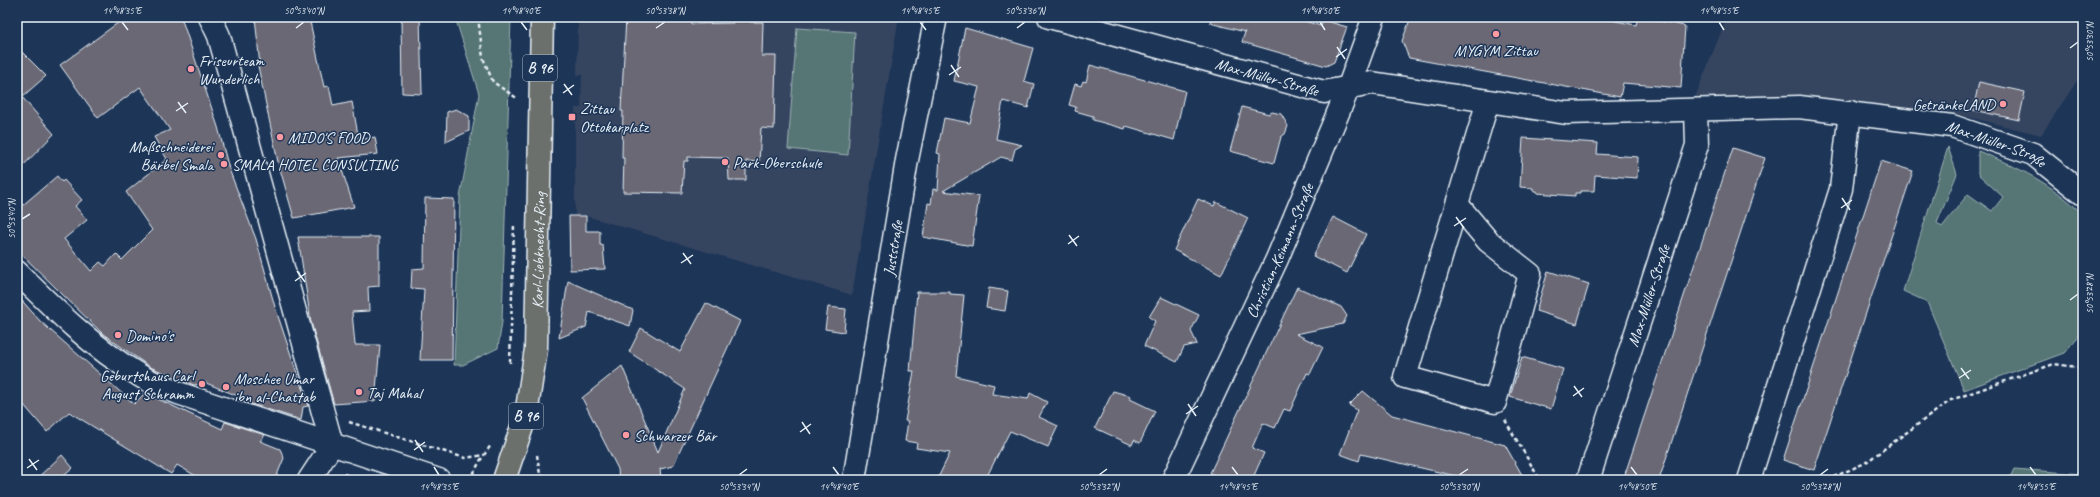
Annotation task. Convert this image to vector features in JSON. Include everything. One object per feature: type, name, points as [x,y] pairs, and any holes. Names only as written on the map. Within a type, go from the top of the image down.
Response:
[{"type":"main road","name":"Karl-Liebknecht-Ring","points":[[504,480],[526,415],[536,349],[542,17]]},
{"type":"street","points":[[210,17],[219,36],[332,445],[310,480]]},
{"type":"street","name":"Juststraße","points":[[854,480],[907,160],[936,17]]},
{"type":"street","name":"Max-Müller-Straße","points":[[1049,17],[1324,92],[1348,89],[1372,83],[1566,113],[1799,107],[1850,112],[1952,126],[2033,154],[2083,194]]},
{"type":"street","name":"Christian-Keimann-Straße","points":[[1173,480],[1277,259],[1348,89],[1374,17]]},
{"type":"street","points":[[1457,204],[1488,241],[1530,274],[1495,402],[1405,377],[1457,204],[1488,101]]},
{"type":"street","name":"Max-Müller-Straße","points":[[1588,480],[1697,145],[1696,110]]},
{"type":"street","points":[[1749,480],[1841,188],[1850,112]]},
{"type":"street","points":[[17,272],[67,323],[97,347],[140,376],[178,393],[439,480]]},
{"type":"path","points":[[478,17],[483,58],[493,82],[518,99],[518,107]]},
{"type":"path","points":[[510,364],[514,217]]},
{"type":"path","points":[[1827,480],[1865,463],[1951,400],[2054,364],[2077,368]]},
{"type":"path","points":[[1495,402],[1540,480]]},
{"type":"path","points":[[325,419],[334,418],[465,458],[484,455]]},
{"type":"path","points":[[470,480],[492,444]]},
{"type":"shaded area","name":"Park-Oberschule","points":[[578,17],[899,17],[852,295],[586,216],[575,216],[575,108],[581,108],[582,75],[577,75]]},
{"type":"shaded area","points":[[1727,17],[2083,17],[2083,72],[2041,135],[1948,112],[1695,97]]},
{"type":"green space","points":[[455,17],[511,17],[502,322],[498,348],[463,365],[454,365],[460,197],[479,94]]},
{"type":"green space","points":[[797,28],[855,32],[848,155],[788,149]]},
{"type":"green space","points":[[1948,147],[1957,174],[1937,223],[1942,227],[1968,194],[1992,211],[2003,197],[1978,174],[1978,151],[2034,177],[2060,194],[2083,215],[2083,331],[2064,353],[1964,390],[1927,302],[1903,291]]},
{"type":"green space","points":[[2014,469],[2083,474],[2083,480],[2009,480]]},
{"type":"building","points":[[126,17],[181,17],[218,127],[229,169],[256,239],[275,307],[308,406],[303,407],[301,420],[236,399],[238,396],[206,383],[194,385],[150,367],[103,334],[17,250],[17,210],[57,176],[62,182],[64,180],[82,200],[75,206],[87,220],[64,239],[91,271],[100,262],[105,266],[116,254],[122,260],[152,230],[126,192],[167,159],[154,137],[170,130],[140,87],[98,118],[60,65]]},
{"type":"building","points":[[255,17],[309,17],[324,87],[329,86],[333,106],[352,102],[359,140],[375,137],[378,154],[338,158],[354,207],[294,218],[278,162],[258,66],[260,66]]},
{"type":"building","points":[[401,17],[420,17],[422,94],[402,93]]},
{"type":"building","points":[[688,17],[688,19],[691,19],[691,24],[733,23],[733,17],[750,17],[750,22],[763,22],[762,56],[776,56],[774,129],[761,128],[759,162],[746,161],[746,180],[729,180],[728,158],[688,157],[688,161],[684,161],[682,193],[623,192],[623,111],[621,111],[626,18]]},
{"type":"building","points":[[1211,17],[1291,17],[1321,26],[1323,20],[1347,27],[1334,62],[1326,66],[1242,42],[1245,32],[1210,23]]},
{"type":"building","points":[[1411,17],[1596,17],[1636,25],[1638,17],[1640,17],[1685,26],[1681,88],[1623,83],[1620,97],[1409,58],[1402,41]]},
{"type":"building","points":[[965,28],[1033,48],[1024,81],[1034,84],[1028,108],[1003,101],[996,139],[1022,145],[1015,149],[1012,160],[1001,157],[943,191],[979,196],[972,246],[923,237],[928,203],[931,204],[933,189],[938,190],[940,154],[937,153],[944,118],[970,123],[979,87],[954,81]]},
{"type":"building","points":[[17,47],[46,76],[22,97],[54,134],[17,172]]},
{"type":"building","points":[[1090,65],[1185,91],[1174,140],[1126,126],[1125,129],[1093,120],[1093,116],[1075,111],[1076,107],[1069,105],[1075,84],[1081,86],[1083,81],[1086,82]]},
{"type":"building","points":[[1979,82],[2025,92],[2019,120],[1973,110]]},
{"type":"building","points":[[1242,107],[1269,114],[1272,112],[1281,114],[1288,126],[1285,134],[1281,137],[1274,163],[1230,151]]},
{"type":"building","points":[[456,109],[469,116],[469,131],[446,142],[447,112]]},
{"type":"building","points":[[1523,138],[1598,143],[1597,154],[1638,157],[1637,178],[1595,175],[1594,191],[1580,191],[1580,193],[1575,193],[1575,196],[1537,193],[1537,191],[1533,191],[1533,188],[1520,187]]},
{"type":"building","points":[[1733,148],[1765,158],[1659,480],[1623,480]]},
{"type":"building","points":[[1881,161],[1913,171],[1814,470],[1783,460]]},
{"type":"building","points":[[425,198],[454,199],[452,360],[420,360],[424,289],[411,288],[412,269],[424,268]]},
{"type":"building","points":[[1198,199],[1214,206],[1216,202],[1248,218],[1221,275],[1174,250]]},
{"type":"building","points":[[569,216],[586,216],[586,231],[600,231],[600,245],[603,245],[605,269],[570,270]]},
{"type":"building","points":[[1333,217],[1366,234],[1347,273],[1313,256]]},
{"type":"building","points":[[298,237],[379,237],[379,286],[368,287],[369,311],[352,312],[355,345],[380,345],[375,401],[334,404],[311,322]]},
{"type":"building","points":[[1548,271],[1589,284],[1577,324],[1536,311]]},
{"type":"building","points":[[568,281],[633,310],[630,326],[589,312],[586,327],[559,338]]},
{"type":"building","points":[[1297,287],[1341,307],[1347,316],[1343,324],[1296,334],[1323,347],[1310,374],[1307,373],[1290,411],[1284,409],[1275,428],[1263,423],[1252,448],[1264,453],[1252,480],[1226,480],[1210,473]]},
{"type":"building","points":[[989,288],[1008,291],[1005,311],[986,308]]},
{"type":"building","points":[[917,292],[950,292],[950,294],[964,295],[956,376],[994,385],[992,394],[1028,399],[1030,393],[1047,402],[1039,417],[1058,426],[1048,447],[1010,431],[985,480],[937,480],[950,453],[916,448],[917,443],[905,441],[908,421],[905,421],[914,371],[910,371]]},
{"type":"building","points":[[17,295],[40,321],[134,404],[145,393],[222,429],[225,422],[265,435],[260,441],[280,449],[284,458],[275,480],[203,480],[177,465],[171,474],[69,412],[47,432],[17,397]]},
{"type":"building","points":[[1161,297],[1199,315],[1191,331],[1197,344],[1184,347],[1177,362],[1144,346],[1155,321],[1149,317]]},
{"type":"building","points":[[706,303],[740,321],[673,466],[660,469],[661,480],[619,480],[618,469],[582,398],[622,366],[658,452],[685,389],[629,352],[641,328],[680,352]]},
{"type":"building","points":[[828,307],[846,309],[844,332],[825,329]]},
{"type":"building","points":[[1522,357],[1563,369],[1551,409],[1510,397]]},
{"type":"building","points":[[1113,391],[1131,396],[1130,399],[1155,411],[1140,443],[1134,440],[1132,445],[1095,428]]},
{"type":"building","points":[[1363,391],[1392,415],[1505,445],[1525,480],[1473,480],[1361,454],[1359,461],[1340,454],[1357,410],[1349,405]]},
{"type":"building","points":[[62,455],[73,468],[59,480],[35,480]]},
{"type":"place","name":"MYGYM Zittau","points":[[1496,34]]},
{"type":"place","name":"Friseurteam Wunderlich","points":[[191,69]]},
{"type":"place","name":"GetränkeLAND","points":[[2003,104]]},
{"type":"place","name":"Zittau Ottokarplatz","points":[[572,117]]},
{"type":"place","name":"MIDO'S FOOD","points":[[280,137]]},
{"type":"place","name":"Maßschneiderei Bärbel Smala","points":[[221,155]]},
{"type":"place","name":"Park-Oberschule","points":[[725,162]]},
{"type":"place","name":"SMALA HOTEL CONSULTING","points":[[224,164]]},
{"type":"place","name":"Domino's","points":[[118,335]]},
{"type":"place","name":"Geburtshaus Carl August Schramm","points":[[202,384]]},
{"type":"place","name":"Moschee Umar ibn al-Chattab","points":[[226,387]]},
{"type":"place","name":"Taj Mahal","points":[[359,392]]},
{"type":"place","name":"Schwarzer Bär","points":[[626,435]]}]
